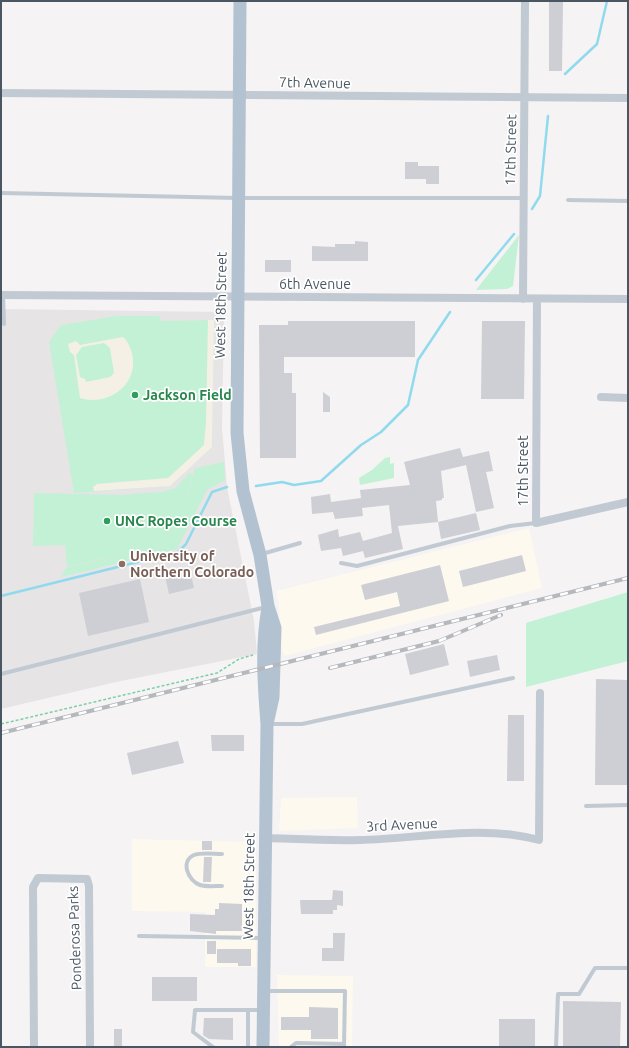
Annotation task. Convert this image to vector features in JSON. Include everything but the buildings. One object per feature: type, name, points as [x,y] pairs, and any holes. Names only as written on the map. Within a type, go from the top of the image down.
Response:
[{"type":"main road","name":"West 18th Street","points":[[240,1],[236,405],[240,474],[260,555],[268,606],[275,628],[273,697],[267,724]]},
{"type":"main road","name":"West 18th Street","points":[[263,1047],[267,724],[264,630],[268,606]]},
{"type":"street","name":"17th Street","points":[[523,299],[525,1]]},
{"type":"street","name":"7th Avenue","points":[[1,93],[628,98]]},
{"type":"street","name":"6th Avenue","points":[[2,295],[628,300]]},
{"type":"street","name":"17th Street","points":[[536,299],[536,523]]},
{"type":"street","points":[[601,397],[628,398]]},
{"type":"street","points":[[536,523],[628,502]]},
{"type":"street","name":"3rd Avenue","points":[[266,838],[360,840],[490,832],[523,836],[539,840],[540,693]]},
{"type":"street","name":"Ponderosa Parks","points":[[34,1047],[33,887],[38,878],[86,879],[89,886],[90,1047]]},
{"type":"lane","points":[[1,193],[238,198],[523,198]]},
{"type":"lane","points":[[568,200],[628,201]]},
{"type":"lane","points":[[2,295],[4,324]]},
{"type":"lane","points":[[341,563],[357,566],[510,526],[536,523]]},
{"type":"lane","points":[[260,555],[300,543]]},
{"type":"lane","points":[[1,674],[268,606]]},
{"type":"lane","points":[[267,724],[302,724],[513,678]]},
{"type":"lane","points":[[586,806],[628,805]]},
{"type":"lane","points":[[222,854],[194,854],[189,858],[187,865],[190,877],[195,882],[200,885],[222,886]]},
{"type":"lane","points":[[139,936],[265,938]]},
{"type":"lane","points":[[556,1047],[558,994],[579,994],[595,968],[628,968]]},
{"type":"lane","points":[[264,991],[345,991],[344,1045],[296,1043],[291,1047]]},
{"type":"lane","points":[[213,1047],[193,1032],[195,1010],[264,1010]]},
{"type":"lane","points":[[248,1010],[248,1047]]},
{"type":"path","points":[[1,724],[217,673],[239,659],[264,651]]},
{"type":"shaded area","name":"University of Northern Colorado","points":[[1,309],[219,312],[224,317],[222,428],[227,487],[254,621],[257,654],[116,682],[1,709]]},
{"type":"shaded area","points":[[529,528],[542,588],[284,656],[280,642],[279,605],[276,591]]},
{"type":"shaded area","points":[[357,797],[358,828],[279,831],[281,798]]},
{"type":"shaded area","points":[[132,839],[256,842],[256,967],[205,967],[205,912],[132,911]]},
{"type":"shaded area","points":[[277,975],[353,976],[352,1047],[279,1047]]},
{"type":"green space","points":[[519,235],[513,286],[507,289],[476,290]]},
{"type":"green space","name":"Jackson Field","points":[[117,316],[159,316],[161,321],[214,320],[212,447],[170,486],[74,493],[49,342],[61,325]]},
{"type":"green space","points":[[390,457],[390,464],[394,463],[394,478],[360,485],[359,478],[372,470],[385,458]]},
{"type":"green space","name":"UNC Ropes Course","points":[[224,462],[225,480],[207,490],[177,549],[61,577],[66,568],[131,552],[67,567],[65,545],[33,546],[34,493],[120,495],[161,492],[176,488],[189,473],[193,473],[179,525],[195,468]]},
{"type":"green space","points":[[628,592],[628,661],[526,687],[526,623]]},
{"type":"sand","points":[[208,320],[214,320],[212,447],[170,486],[94,491],[93,487],[97,484],[168,478],[204,445],[206,422]]},
{"type":"sand","points":[[124,338],[131,350],[133,362],[132,373],[120,390],[102,399],[91,400],[80,398],[74,355],[70,352],[68,344],[76,341],[80,345]],"holes":[[[104,343],[110,348],[114,373],[110,377],[86,382],[85,379],[80,377],[76,355],[82,347]]]},
{"type":"waterway","points":[[565,74],[597,44],[607,1]]},
{"type":"waterway","points":[[532,209],[540,196],[548,116]]},
{"type":"waterway","points":[[476,280],[514,234]]},
{"type":"waterway","points":[[256,486],[282,482],[294,485],[321,481],[361,445],[381,432],[408,405],[418,360],[450,312]]},
{"type":"waterway","points":[[1,596],[178,552],[186,544],[212,492],[227,487]]},
{"type":"railway","points":[[1,733],[628,578]]},
{"type":"railway","points":[[330,668],[439,641],[501,615]]},
{"type":"place","name":"Jackson Field","points":[[135,395]]},
{"type":"place","name":"UNC Ropes Course","points":[[107,521]]},
{"type":"place","name":"University of Northern Colorado","points":[[122,564]]}]
